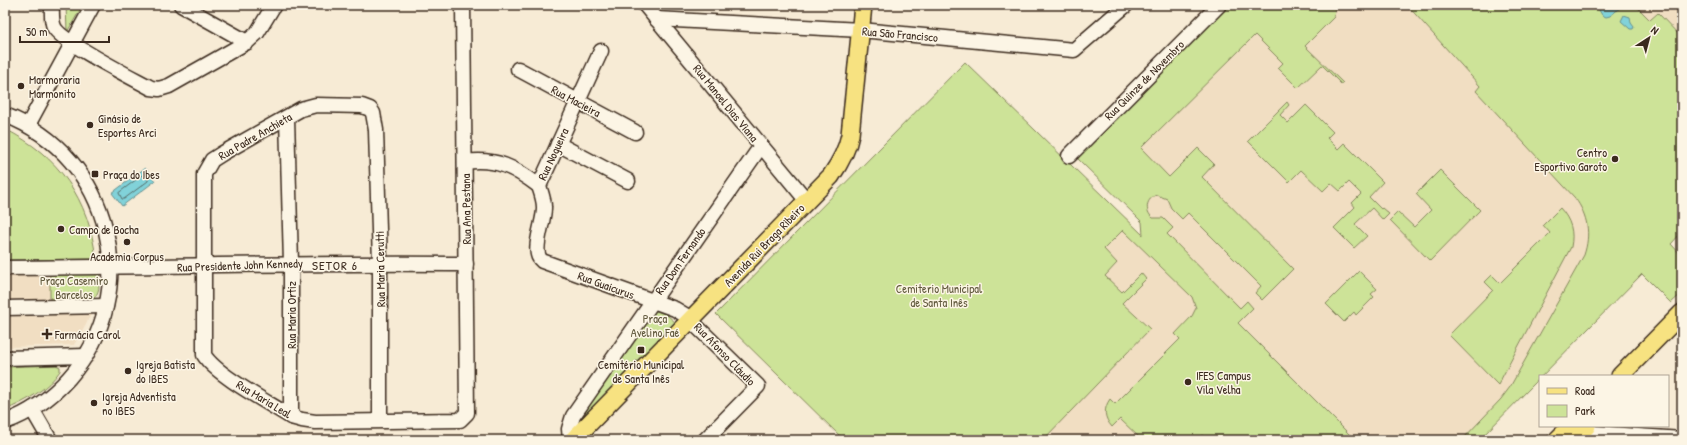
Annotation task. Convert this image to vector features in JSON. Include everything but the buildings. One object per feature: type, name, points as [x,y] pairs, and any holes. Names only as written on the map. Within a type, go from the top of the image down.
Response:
[{"type":"main road","name":"Avenida Rui Braga Ribeiro","points":[[573,440],[584,427],[692,320],[807,201],[831,176],[841,162],[848,145],[863,5]]},
{"type":"main road","points":[[1621,375],[1681,320]]},
{"type":"main road","points":[[1637,375],[1681,320]]},
{"type":"main road","points":[[1557,440],[1586,430]]},
{"type":"main road","points":[[1573,440],[1586,430]]},
{"type":"street","points":[[52,5],[54,26],[58,33],[73,44],[151,88],[159,89],[169,86],[247,42],[257,33],[274,5]]},
{"type":"street","points":[[28,125],[93,5]]},
{"type":"street","points":[[181,5],[247,42]]},
{"type":"street","name":"Rua Ana Pestana","points":[[463,5],[467,413]]},
{"type":"street","name":"Rua Manoel Dias Viana","points":[[645,5],[807,201]]},
{"type":"street","name":"Rua São Francisco","points":[[656,19],[861,30],[1074,50],[1126,5]]},
{"type":"street","name":"Rua Quinze de Novembro","points":[[1069,156],[1219,5]]},
{"type":"street","name":"Rua Nogueira","points":[[542,261],[536,251],[544,207],[539,186],[601,51]]},
{"type":"street","name":"Rua Macieira","points":[[518,69],[635,132]]},
{"type":"street","name":"Rua Padre Anchieta","points":[[205,266],[204,174],[212,160],[301,109],[316,105],[362,106],[370,109],[375,117]]},
{"type":"street","points":[[5,115],[28,125],[42,134],[78,169],[95,198],[106,229],[111,268],[111,279],[100,328],[86,356],[64,384],[52,395],[32,409],[5,422]]},
{"type":"street","name":"Rua Maria Cerutti","points":[[375,117],[380,263],[380,421]]},
{"type":"street","name":"Rua Maria Ortiz","points":[[287,118],[291,263],[291,417]]},
{"type":"street","points":[[558,144],[628,181]]},
{"type":"street","name":"Rua Dom Fernando","points":[[570,440],[569,429],[573,416],[761,146]]},
{"type":"street","points":[[465,162],[482,160],[508,166],[521,172],[539,186]]},
{"type":"street","name":"Rua Guaicurus","points":[[542,261],[678,311],[692,320]]},
{"type":"street","name":"Rua Presidente John Kennedy","points":[[5,268],[111,268],[291,263],[466,264]]},
{"type":"street","name":"Rua Maria Leal","points":[[205,266],[204,355],[208,363],[224,375],[291,417],[315,422],[456,422],[467,413]]},
{"type":"street","points":[[5,308],[106,306]]},
{"type":"street","name":"Rua Afonso Cláudio","points":[[692,320],[758,386],[705,440]]},
{"type":"street","points":[[5,358],[86,356]]},
{"type":"street","points":[[32,409],[50,440]]},
{"type":"street","points":[[1586,430],[1682,439]]},
{"type":"shaded area","points":[[1226,5],[1407,5],[1647,268],[1542,375],[1539,375],[1539,379],[1479,440],[1032,440],[1081,262],[1126,217],[1143,235],[1142,222],[1075,156]]},
{"type":"shaded area","points":[[1635,5],[1682,5],[1682,38],[1658,13],[1650,20]]},
{"type":"shaded area","points":[[50,274],[50,300],[5,301],[5,275]]},
{"type":"shaded area","points":[[92,313],[74,345],[5,347],[5,317]]},
{"type":"green space","points":[[66,5],[83,5],[67,32]]},
{"type":"green space","name":"Cemiterio Municipal de Santa Inês","points":[[1226,5],[1336,5],[1334,17],[1305,46],[1343,83],[1341,84],[1322,65],[1298,88],[1278,68],[1283,63],[1255,35],[1141,148],[1169,177],[1198,148],[1214,164],[1202,177],[1293,269],[1262,300],[1255,293],[1261,286],[1188,213],[1182,219],[1171,208],[1167,199],[1157,195],[1150,199],[1147,208],[1148,212],[1153,218],[1163,218],[1173,228],[1167,234],[1240,308],[1247,301],[1253,308],[1238,323],[1355,440],[1207,440],[1202,435],[1197,440],[1142,440],[1120,419],[1112,427],[1107,420],[1105,413],[1106,406],[1110,399],[1115,404],[1180,339],[1175,334],[1192,316],[1196,308],[1192,297],[1123,230],[1104,249],[1117,263],[1105,276],[1122,292],[1141,273],[1146,279],[1122,303],[1150,329],[1043,440],[844,440],[716,314],[965,62],[1143,235],[1142,222],[1075,156]]},
{"type":"green space","name":"Centro Esportivo Garoto","points":[[1407,5],[1635,5],[1650,20],[1658,13],[1682,38],[1682,232],[1671,244],[1682,256],[1682,293],[1671,303],[1642,274],[1543,375],[1539,375],[1539,379],[1479,440],[1462,440],[1501,399],[1510,387],[1584,255],[1588,232],[1583,212],[1575,198],[1476,91],[1480,86]]},
{"type":"green space","points":[[1287,102],[1289,105],[1280,115],[1288,123],[1306,105],[1333,132],[1327,138],[1338,149],[1344,143],[1383,182],[1369,197],[1381,209],[1382,208],[1389,214],[1383,220],[1372,208],[1355,224],[1367,236],[1354,248],[1334,228],[1355,207],[1352,203],[1361,194],[1349,182],[1340,191],[1331,183],[1323,191],[1301,170],[1289,182],[1248,141]]},
{"type":"green space","points":[[5,129],[41,152],[56,166],[68,182],[86,217],[92,237],[96,259],[5,260]]},
{"type":"green space","points":[[1440,170],[1480,210],[1430,261],[1390,220],[1398,212],[1414,227],[1431,210],[1416,194]]},
{"type":"green space","points":[[1560,208],[1567,217],[1571,226],[1571,247],[1498,385],[1449,335],[1493,290],[1485,282],[1492,275],[1500,283],[1550,233],[1543,225]]},
{"type":"green space","points":[[1359,271],[1377,289],[1371,294],[1374,297],[1356,315],[1354,312],[1344,322],[1326,304]]},
{"type":"green space","name":"Praça Casemiro Barcelos","points":[[99,273],[98,292],[91,300],[50,300],[50,274]]},
{"type":"green space","name":"Praça Avelino Faé","points":[[651,309],[667,315],[676,323],[583,419],[577,414]]},
{"type":"green space","points":[[56,365],[60,367],[60,371],[49,384],[28,399],[5,410],[5,367]]},
{"type":"water","points":[[1594,5],[1621,5],[1621,7],[1610,16],[1606,17],[1602,15]]},
{"type":"water","points":[[1624,15],[1630,17],[1631,23],[1634,27],[1633,29],[1630,29],[1621,21]]},
{"type":"water","points":[[145,168],[155,181],[122,206],[112,193]]},
{"type":"place","name":"Marmoraria Marmonito","points":[[21,86]]},
{"type":"place","name":"Ginásio de Esportes Arci","points":[[90,125]]},
{"type":"place","name":"Centro Esportivo Garoto","points":[[1615,159]]},
{"type":"place","name":"Praça do Ibes","points":[[95,174]]},
{"type":"place","name":"Campo de Bocha","points":[[61,229]]},
{"type":"place","name":"Academia Corpus","points":[[127,242]]},
{"type":"place","name":"Farmácia Carol","points":[[47,334]]},
{"type":"place","name":"Cemitério Municipal de Santa Inês","points":[[641,350]]},
{"type":"place","name":"Igreja Batista do IBES","points":[[128,371]]},
{"type":"place","name":"IFES Campus Vila Velha","points":[[1188,382]]},
{"type":"place","name":"Igreja Adventista no IBES","points":[[94,403]]},
{"type":"district","name":"SETOR 6","points":[[335,265]]}]
